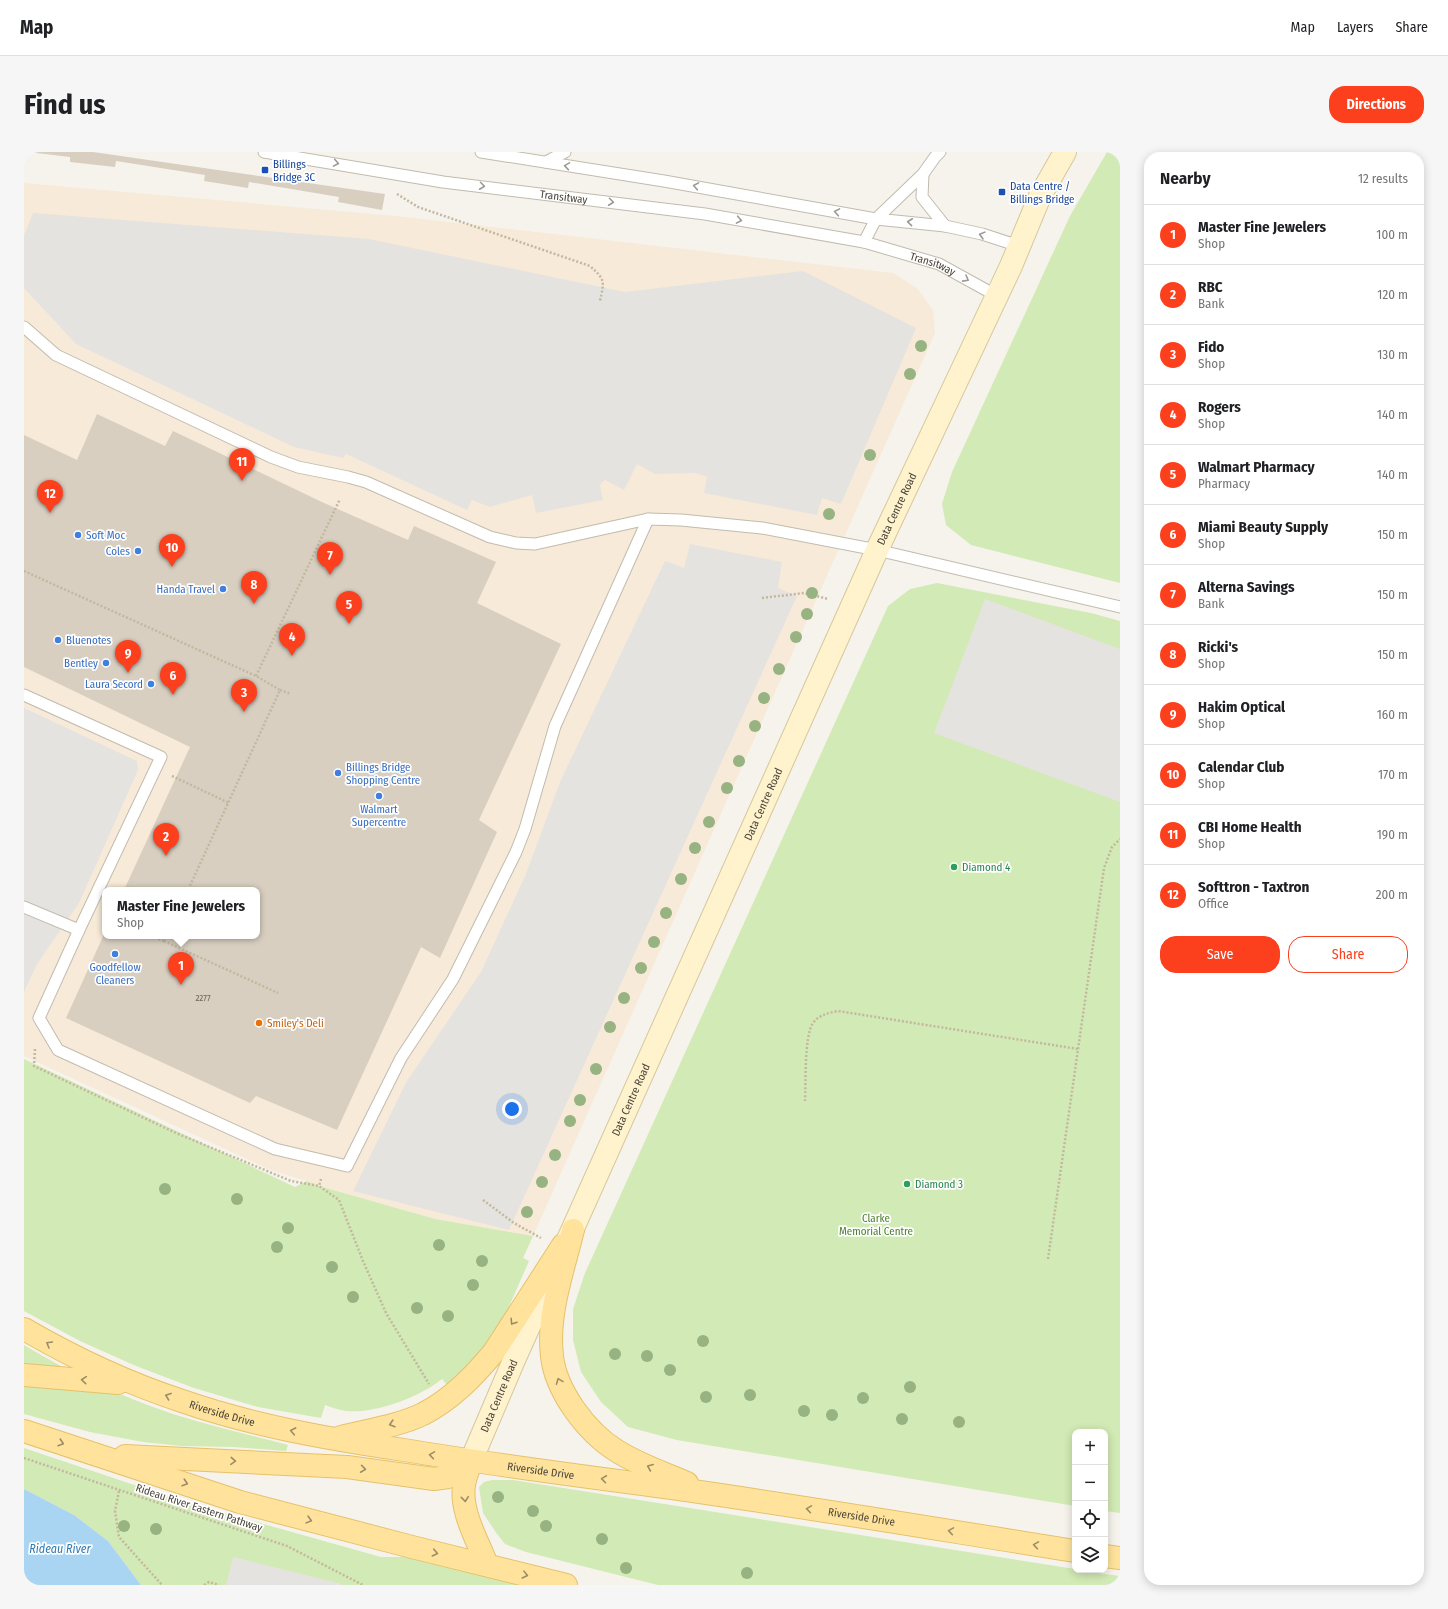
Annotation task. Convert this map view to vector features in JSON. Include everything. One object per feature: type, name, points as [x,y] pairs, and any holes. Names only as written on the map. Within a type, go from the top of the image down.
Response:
[{"type":"main road","name":"Data Centre Road","points":[[471,1461],[567,1239],[876,550],[997,296],[1040,196],[1065,152]]},
{"type":"main road","points":[[331,1439],[386,1426],[423,1414],[455,1393],[481,1368],[494,1352],[567,1239]]},
{"type":"main road","points":[[567,1239],[552,1322],[552,1357],[558,1382],[582,1420],[602,1441],[618,1452],[642,1464],[712,1494]]},
{"type":"main road","name":"Riverside Drive","points":[[24,1329],[62,1351],[137,1385],[181,1401],[230,1416],[281,1429],[331,1439],[471,1461],[712,1494],[1072,1551]]},
{"type":"main road","points":[[24,1375],[137,1385]]},
{"type":"main road","points":[[24,1431],[240,1502],[566,1585]]},
{"type":"main road","points":[[96,1454],[347,1467],[434,1479],[448,1477],[471,1461]]},
{"type":"main road","points":[[471,1461],[464,1485],[466,1511],[487,1566]]},
{"type":"main road","points":[[1108,1556],[1120,1558]]},
{"type":"lane","name":"Transitway","points":[[264,152],[443,182],[706,214],[864,242],[939,264],[997,296]]},
{"type":"lane","points":[[481,152],[664,181],[876,218],[945,226],[982,234],[1019,246]]},
{"type":"lane","points":[[546,162],[565,152]]},
{"type":"lane","points":[[864,242],[876,218],[923,174],[940,152]]},
{"type":"lane","points":[[923,174],[922,197],[945,226]]},
{"type":"lane","points":[[24,327],[56,355],[271,457],[298,467],[366,482],[490,537],[516,543],[535,544],[648,519],[762,528],[876,550],[1120,607]]},
{"type":"lane","points":[[24,696],[160,757],[38,1018],[58,1050],[275,1149],[347,1166],[401,1058],[453,979],[518,846],[525,829],[555,726],[648,519]]},
{"type":"lane","points":[[24,907],[79,930]]},
{"type":"path","points":[[393,191],[418,207],[590,266],[600,275],[604,283],[600,301]]},
{"type":"path","points":[[256,676],[340,499]]},
{"type":"path","points":[[24,571],[256,676],[280,690],[291,694]]},
{"type":"path","points":[[762,598],[804,593],[829,599]]},
{"type":"path","points":[[189,887],[280,690]]},
{"type":"path","points":[[172,776],[229,802]]},
{"type":"path","points":[[1048,1259],[1104,868],[1112,847],[1120,839]]},
{"type":"path","points":[[159,939],[278,993]]},
{"type":"path","points":[[805,1101],[808,1036],[812,1025],[818,1018],[827,1013],[838,1012],[1078,1049]]},
{"type":"path","points":[[38,1018],[34,1066],[176,1133],[291,1181],[320,1186],[339,1200],[363,1261],[386,1313],[429,1385]]},
{"type":"path","points":[[320,1186],[325,1161]]},
{"type":"path","points":[[483,1200],[514,1223],[567,1239]]},
{"type":"path","name":"Rideau River Eastern Pathway","points":[[24,1458],[287,1546],[363,1585]]},
{"type":"path","points":[[119,1491],[115,1511],[119,1537],[162,1585]]},
{"type":"path","points":[[204,1585],[208,1582],[217,1585]]},
{"type":"shaded area","name":"Billings Bridge Shopping Centre","points":[[24,183],[396,216],[893,273],[917,288],[933,310],[935,333],[533,1236],[435,1219],[319,1186],[273,1171],[24,1056]]},
{"type":"shaded area","points":[[33,213],[369,239],[625,292],[803,271],[916,328],[841,504],[822,498],[817,515],[704,493],[707,477],[696,473],[655,474],[637,464],[624,490],[605,480],[602,482],[600,485],[603,500],[536,513],[532,495],[490,507],[472,500],[467,510],[346,454],[343,458],[294,447],[76,344],[24,288],[24,236]]},
{"type":"shaded area","points":[[690,544],[782,562],[778,588],[797,596],[509,1230],[353,1191],[407,1081],[481,972],[526,874],[560,782],[665,561],[684,568]]},
{"type":"shaded area","points":[[985,599],[1120,649],[1120,802],[934,733]]},
{"type":"shaded area","points":[[24,708],[137,761],[138,770],[79,903],[37,964],[24,992]]},
{"type":"shaded area","points":[[233,1557],[342,1584],[226,1585]]},
{"type":"green space","points":[[1107,152],[1120,152],[1120,583],[971,545],[946,525],[942,504],[952,472],[1070,216]]},
{"type":"green space","name":"Clarke Memorial Centre","points":[[937,583],[1091,613],[1120,621],[1120,1513],[1108,1511],[1108,1429],[1072,1429],[1072,1506],[677,1440],[628,1427],[601,1402],[581,1372],[573,1340],[573,1309],[585,1273],[888,606],[910,589]]},
{"type":"green space","points":[[24,1059],[295,1187],[307,1181],[319,1186],[435,1219],[533,1236],[523,1258],[529,1261],[500,1327],[466,1370],[447,1385],[442,1379],[433,1386],[410,1398],[370,1410],[346,1411],[325,1405],[321,1418],[258,1407],[194,1388],[136,1366],[80,1341],[24,1311]]},
{"type":"green space","points":[[24,1345],[78,1375],[135,1400],[173,1414],[288,1445],[286,1451],[234,1447],[182,1446],[143,1442],[90,1432],[24,1414]]},
{"type":"green space","points":[[24,1448],[185,1502],[381,1557],[452,1557],[566,1585],[141,1585],[108,1541],[74,1515],[24,1489]]},
{"type":"green space","points":[[492,1480],[513,1480],[1072,1569],[1072,1573],[1098,1573],[1120,1576],[1120,1585],[658,1585],[526,1552],[505,1544],[483,1513],[479,1487],[484,1482]]},
{"type":"water","name":"Rideau River","points":[[24,1489],[74,1515],[108,1541],[141,1585],[24,1585]]},
{"type":"building","points":[[28,152],[93,152],[385,194],[382,210],[338,202],[339,197],[249,182],[248,188],[204,181],[205,175],[116,161],[115,167],[70,162],[70,157]]},
{"type":"building","name":"Billings Bridge Shopping Centre","points":[[97,414],[165,446],[173,431],[324,503],[408,540],[414,526],[496,562],[477,603],[561,644],[479,820],[497,832],[440,958],[421,947],[337,1130],[256,1096],[250,1103],[66,1018],[102,939],[260,939],[260,887],[125,887],[190,747],[24,667],[24,435],[77,460]]},
{"type":"place","name":"Billings Bridge 3C","points":[[265,170]]},
{"type":"place","name":"Data Centre / Billings Bridge","points":[[1002,192]]},
{"type":"place","name":"CBI Home Health","points":[[242,481]]},
{"type":"place","name":"Softtron - Taxtron","points":[[50,513]]},
{"type":"place","name":"Soft Moc","points":[[78,535]]},
{"type":"place","name":"Coles","points":[[138,551]]},
{"type":"place","name":"Calendar Club","points":[[172,567]]},
{"type":"place","name":"Alterna Savings","points":[[330,575]]},
{"type":"place","name":"Handa Travel","points":[[223,589]]},
{"type":"place","name":"Ricki's","points":[[254,604]]},
{"type":"place","name":"Walmart Pharmacy","points":[[349,624]]},
{"type":"place","name":"Bluenotes","points":[[58,640]]},
{"type":"place","name":"Rogers","points":[[292,656]]},
{"type":"place","name":"Bentley","points":[[106,663]]},
{"type":"place","name":"Hakim Optical","points":[[128,673]]},
{"type":"place","name":"Laura Secord","points":[[151,684]]},
{"type":"place","name":"Miami Beauty Supply","points":[[173,695]]},
{"type":"place","name":"Fido","points":[[244,712]]},
{"type":"place","name":"Billings Bridge Shopping Centre","points":[[338,773]]},
{"type":"place","name":"Walmart Supercentre","points":[[379,796]]},
{"type":"place","name":"RBC","points":[[166,856]]},
{"type":"place","name":"Diamond 4","points":[[954,867]]},
{"type":"place","name":"Goodfellow Cleaners","points":[[115,954]]},
{"type":"place","name":"Master Fine Jewelers","points":[[181,985]]},
{"type":"place","name":"Smiley's Deli","points":[[259,1023]]},
{"type":"place","name":"Diamond 3","points":[[907,1184]]}]
